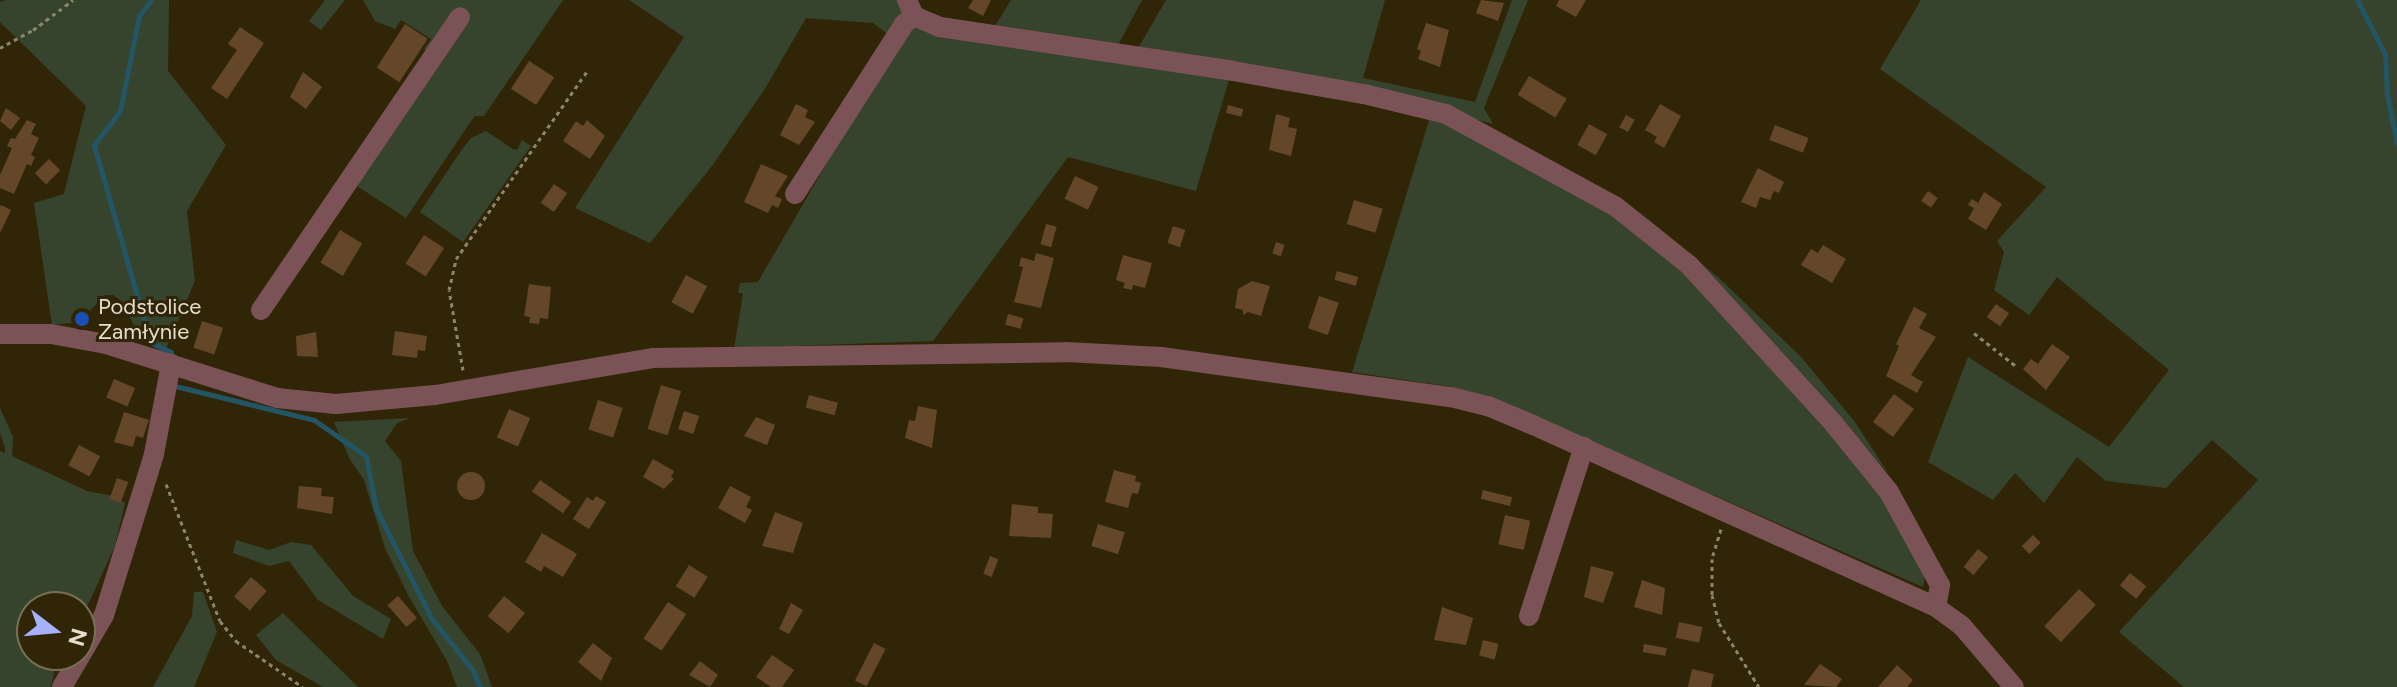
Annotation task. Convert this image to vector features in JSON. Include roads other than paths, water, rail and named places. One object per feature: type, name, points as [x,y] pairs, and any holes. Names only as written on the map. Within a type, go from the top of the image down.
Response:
[{"type":"street","points":[[795,194],[904,24],[910,8],[940,27],[1093,47],[1391,100],[1446,114],[1558,172],[1615,206],[1689,265],[1834,424],[1889,492],[1915,534],[1940,585],[1936,607]]},
{"type":"street","points":[[261,310],[460,17]]},
{"type":"street","points":[[0,334],[74,338],[171,364],[248,390],[306,403],[391,401],[654,358],[1136,354],[1474,401],[1726,510],[1936,607],[1962,626],[2014,687]]},
{"type":"street","points":[[62,687],[104,615],[154,454],[171,364]]},
{"type":"street","points":[[1529,616],[1584,447]]},
{"type":"waterway","points":[[151,0],[139,16],[120,111],[94,145],[150,342],[171,352]]},
{"type":"waterway","points":[[2357,0],[2385,54],[2387,94],[2397,144]]},
{"type":"waterway","points":[[175,386],[314,420],[366,456],[376,509],[432,619],[472,669],[480,687]]},
{"type":"place","name":"Podstolice Zamłynie","points":[[82,319]]}]
